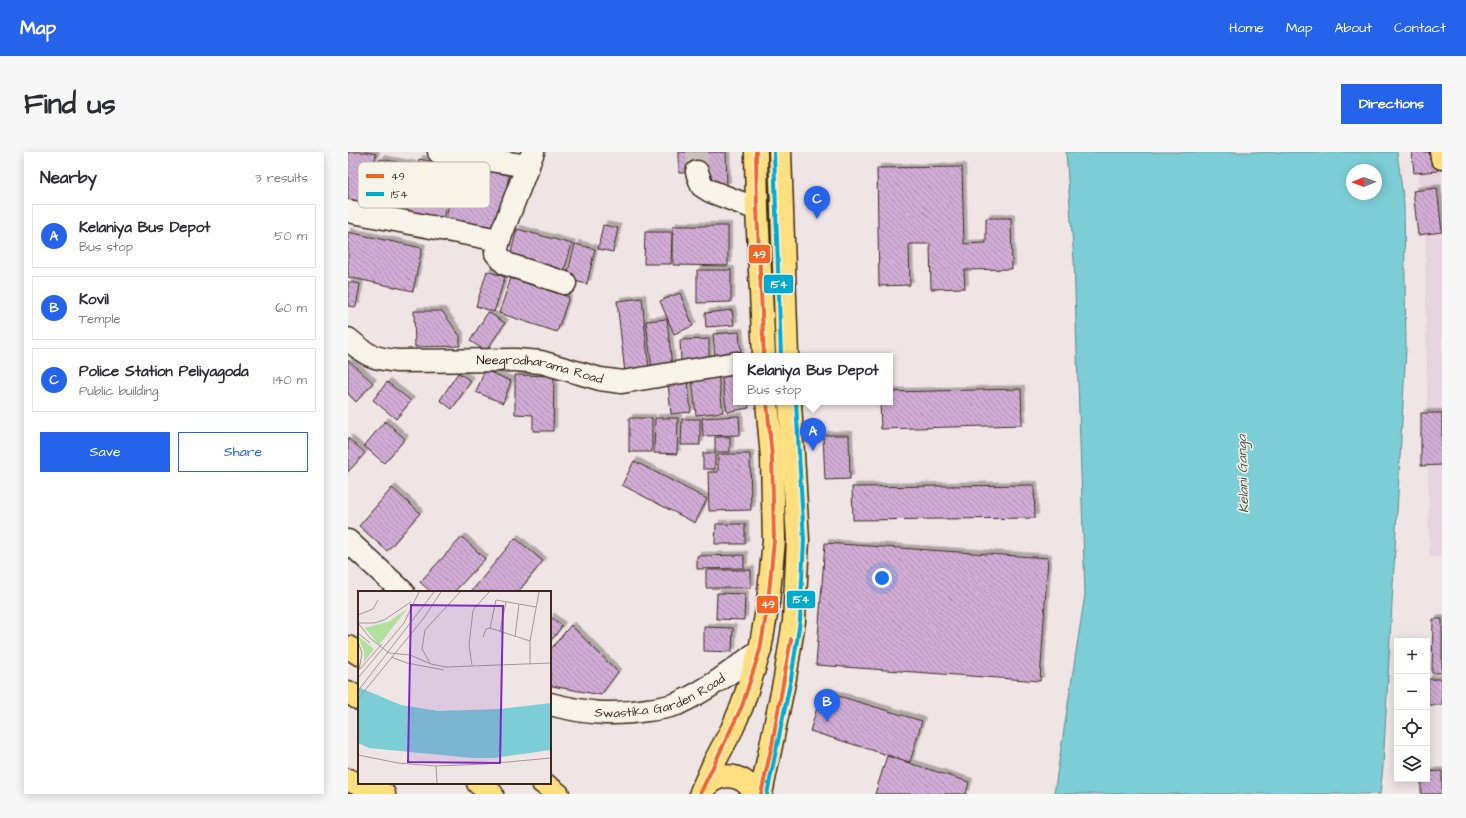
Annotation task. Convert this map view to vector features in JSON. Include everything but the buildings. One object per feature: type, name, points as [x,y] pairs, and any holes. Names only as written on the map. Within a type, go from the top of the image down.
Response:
[{"type":"main road","points":[[756,152],[757,209],[764,353]]},
{"type":"main road","points":[[780,152],[787,353]]},
{"type":"main road","points":[[1441,152],[1442,158]]},
{"type":"main road","points":[[700,793],[742,706],[760,650],[768,603],[774,540],[772,458],[767,405]]},
{"type":"main road","points":[[761,794],[785,678],[794,621],[798,540],[790,405]]},
{"type":"main road","points":[[348,647],[358,653]]},
{"type":"main road","points":[[348,692],[358,698]]},
{"type":"main road","points":[[700,793],[707,784],[716,778],[731,776],[746,782],[756,794]]},
{"type":"main road","points":[[348,780],[358,784]]},
{"type":"main road","points":[[358,784],[384,794]]},
{"type":"main road","points":[[479,784],[492,794]]},
{"type":"main road","points":[[544,784],[558,794]]},
{"type":"street","points":[[439,152],[531,159],[498,240],[496,253],[506,264],[565,283]]},
{"type":"street","points":[[697,172],[702,186],[710,191],[757,209]]},
{"type":"street","points":[[348,211],[498,240]]},
{"type":"street","name":"Neegrodharama Road","points":[[348,339],[365,353],[378,359],[397,361],[488,360],[541,362],[600,379],[622,382],[733,364]]},
{"type":"street","points":[[348,541],[402,591]]},
{"type":"street","name":"Swastika Garden Road","points":[[551,704],[578,711],[604,714],[629,713],[676,704],[701,692],[727,676],[760,650]]},
{"type":"shaded area","points":[[1415,152],[1442,152],[1442,557],[1429,557],[1425,218]]},
{"type":"water","name":"Kelani Ganga","points":[[1066,152],[1397,152],[1404,204],[1406,348],[1383,767],[1380,794],[1054,794],[1085,594],[1074,261]]},
{"type":"tunnel","points":[[697,152],[697,172]]},
{"type":"transit line","name":"49","points":[[756,152],[757,209],[764,353]]},
{"type":"transit line","name":"154","points":[[774,152],[781,353]]},
{"type":"transit line","name":"49","points":[[700,794],[742,706],[760,650],[768,603],[774,540],[772,458],[767,405]]},
{"type":"transit line","name":"154","points":[[767,794],[791,679],[800,621],[804,540],[796,405]]},
{"type":"transit line","name":"49","points":[[761,794],[772,745],[791,639]]},
{"type":"place","name":"Police Station Peliyagoda","points":[[817,219]]},
{"type":"place","name":"Kelaniya Bus Depot","points":[[813,451]]},
{"type":"place","name":"Kovil","points":[[827,722]]}]
